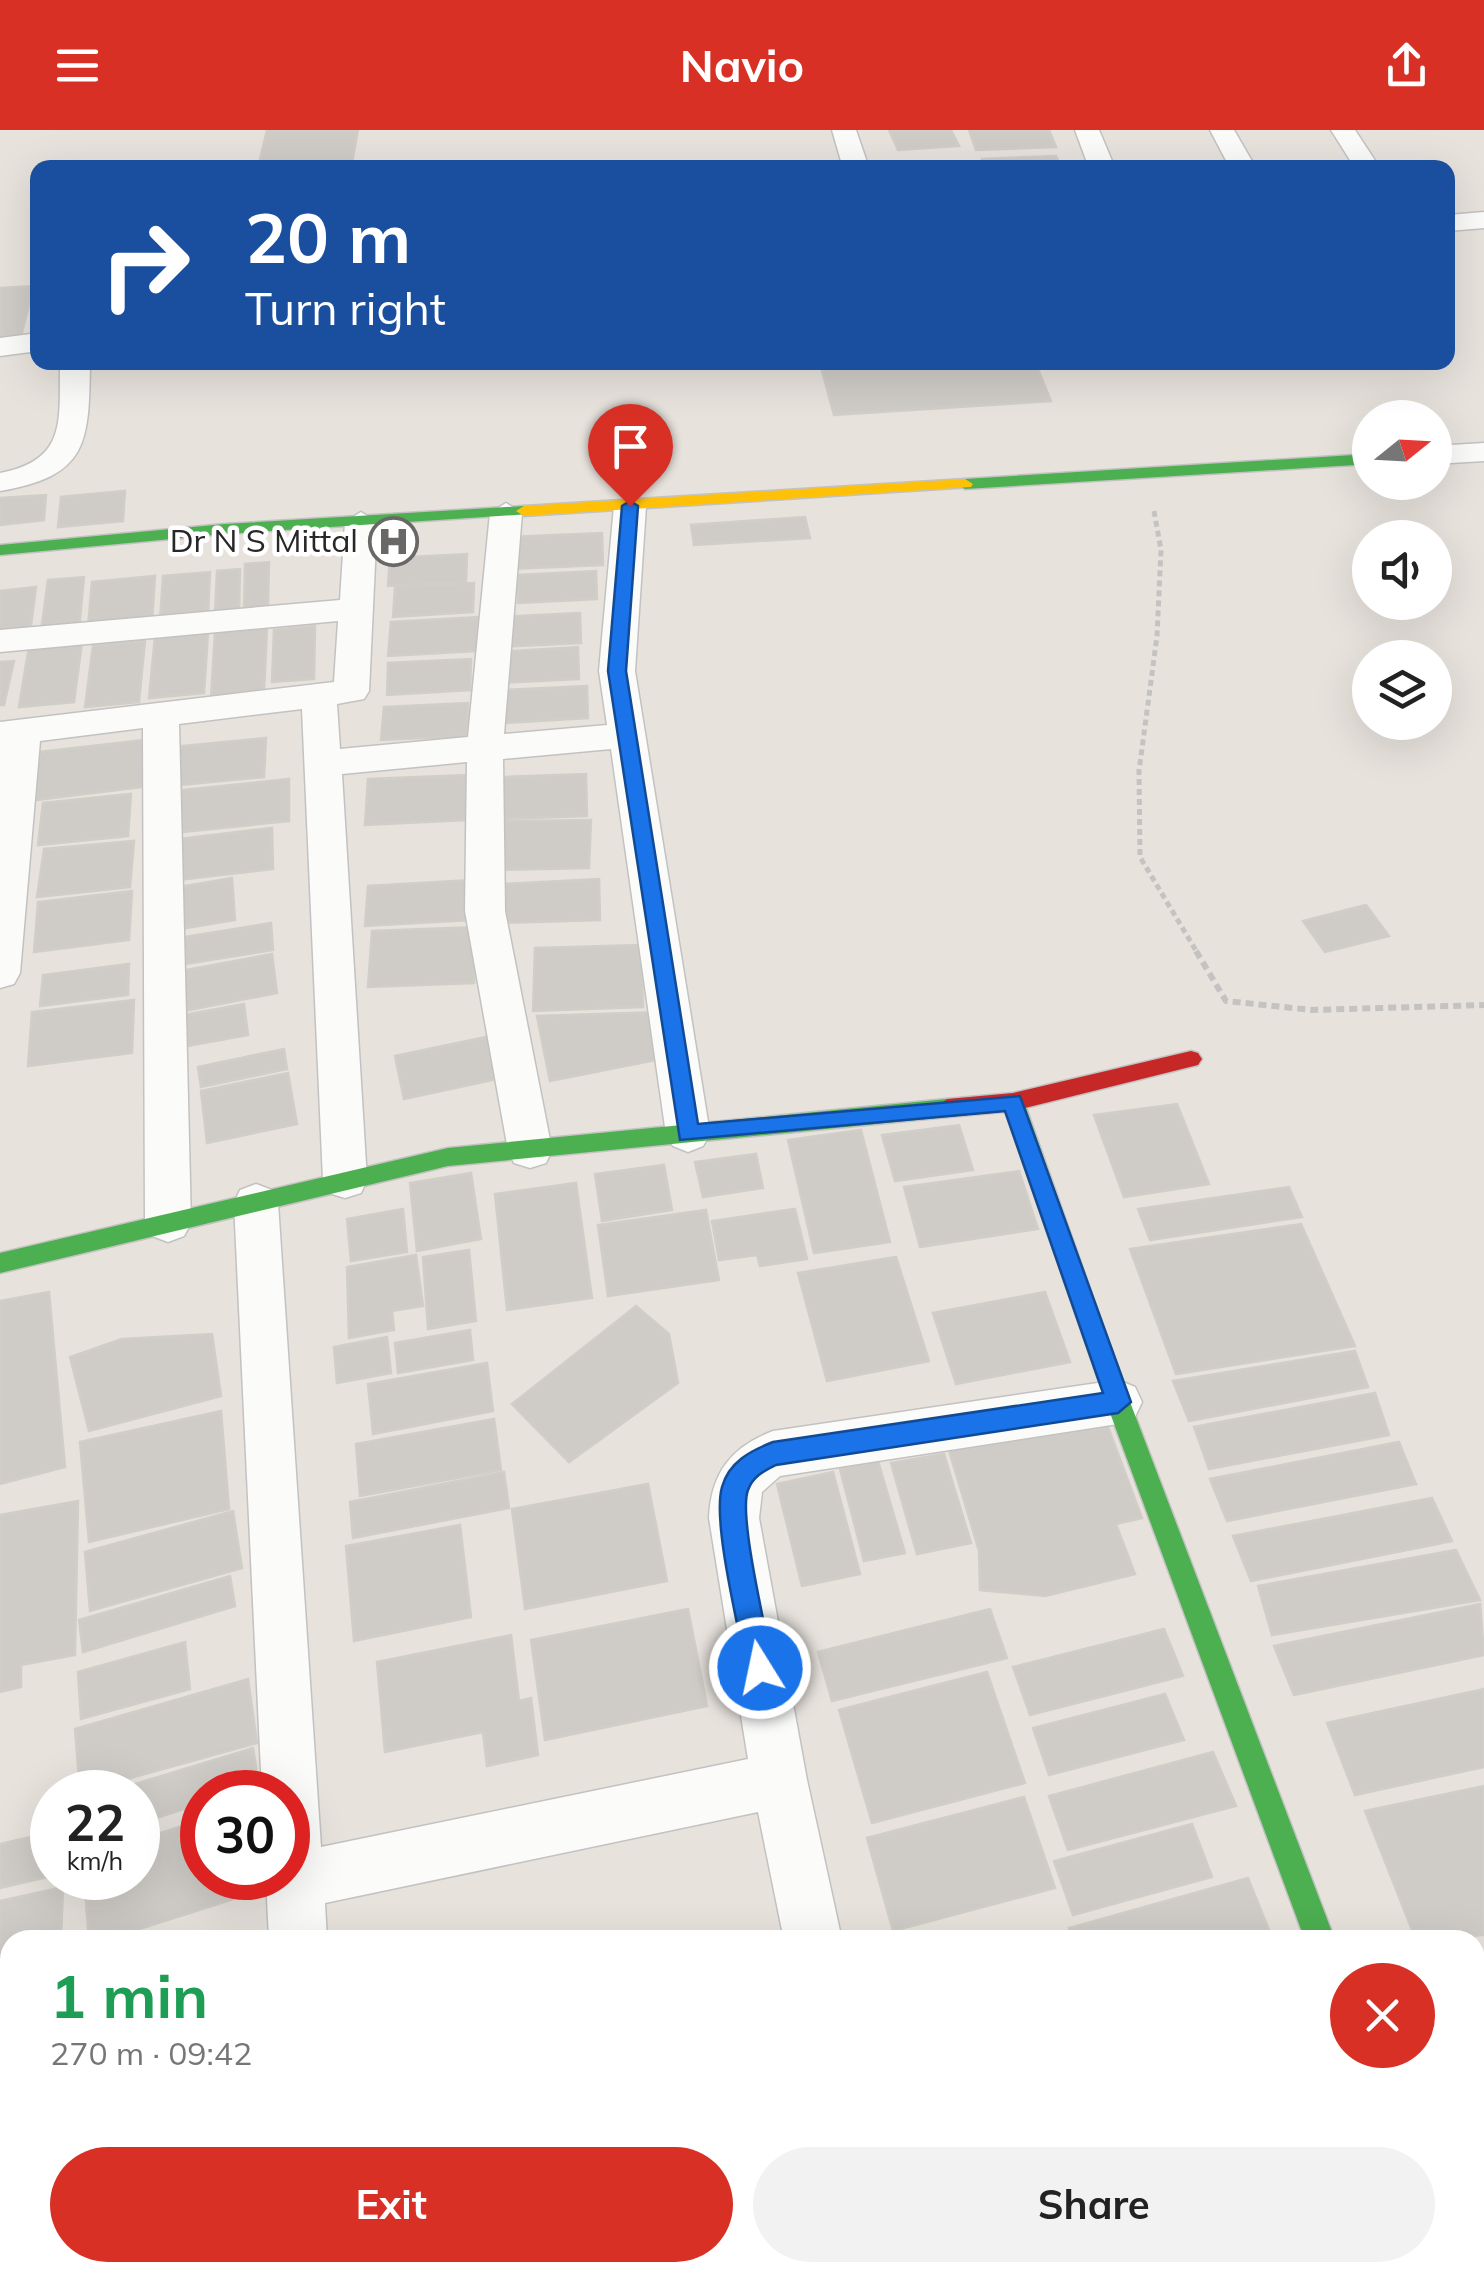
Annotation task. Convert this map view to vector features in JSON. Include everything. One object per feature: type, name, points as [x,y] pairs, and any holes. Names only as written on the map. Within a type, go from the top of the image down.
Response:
[{"type":"street","points":[[844,130],[853,160]]},
{"type":"street","points":[[1086,130],[1099,160]]},
{"type":"street","points":[[1222,130],[1239,160]]},
{"type":"street","points":[[1344,130],[1363,160]]},
{"type":"street","points":[[1455,222],[1484,220]]},
{"type":"street","points":[[0,346],[30,343]]},
{"type":"street","points":[[0,482],[56,468],[67,454],[72,437],[75,370]]},
{"type":"street","points":[[1452,454],[1484,452]]},
{"type":"street","points":[[0,550],[361,522],[856,489],[1147,476],[1352,459]]},
{"type":"street","points":[[630,506],[617,671],[688,1134]]},
{"type":"street","points":[[506,513],[485,748],[485,911],[530,1150]]},
{"type":"street","points":[[0,973],[12,733],[319,698],[351,690],[361,522]]},
{"type":"street","points":[[0,641],[354,609]]},
{"type":"street","points":[[319,698],[345,1180]]},
{"type":"street","points":[[161,716],[168,1223]]},
{"type":"street","points":[[322,763],[626,735]]},
{"type":"street","points":[[0,1263],[448,1156],[1013,1102],[1190,1060]]},
{"type":"street","points":[[1013,1102],[1118,1402],[1316,1930]]},
{"type":"street","points":[[256,1203],[289,1770]]},
{"type":"street","points":[[811,1930],[779,1780],[734,1518],[734,1490],[749,1466],[773,1454],[1118,1402]]},
{"type":"street","points":[[310,1878],[779,1780]]},
{"type":"street","points":[[296,1900],[297,1930]]},
{"type":"path","points":[[1147,476],[1161,550],[1157,636],[1139,771],[1140,856],[1226,1001],[1312,1010],[1484,1005]]},
{"type":"building","points":[[267,130],[358,130],[352,160],[260,160]]},
{"type":"building","points":[[889,130],[951,130],[959,146],[898,150]]},
{"type":"building","points":[[969,130],[1049,130],[1056,147],[976,150]]},
{"type":"building","points":[[1056,156],[1058,160],[982,160]]},
{"type":"building","points":[[30,286],[21,336],[0,337],[0,288]]},
{"type":"building","points":[[822,370],[1038,370],[1051,401],[834,415]]},
{"type":"building","points":[[125,491],[123,521],[58,527],[61,497]]},
{"type":"building","points":[[46,495],[44,520],[0,525],[0,498]]},
{"type":"building","points":[[805,517],[810,538],[694,545],[691,525]]},
{"type":"building","points":[[602,533],[603,565],[510,569],[510,537]]},
{"type":"building","points":[[467,554],[466,582],[388,586],[390,558]]},
{"type":"building","points":[[269,562],[268,606],[244,609],[245,564]]},
{"type":"building","points":[[240,569],[239,613],[215,615],[217,571]]},
{"type":"building","points":[[596,571],[597,599],[518,603],[518,575]]},
{"type":"building","points":[[210,572],[208,616],[160,621],[163,576]]},
{"type":"building","points":[[155,576],[152,621],[88,627],[92,582]]},
{"type":"building","points":[[84,577],[79,629],[41,632],[48,580]]},
{"type":"building","points":[[474,583],[473,612],[393,617],[395,587]]},
{"type":"building","points":[[36,587],[30,633],[0,635],[0,591]]},
{"type":"building","points":[[580,613],[581,643],[500,647],[500,617]]},
{"type":"building","points":[[478,617],[477,651],[388,656],[391,622]]},
{"type":"building","points":[[315,626],[314,679],[272,682],[274,630]]},
{"type":"building","points":[[267,628],[264,692],[211,697],[215,632]]},
{"type":"building","points":[[208,633],[204,693],[149,698],[155,637]]},
{"type":"building","points":[[145,641],[139,702],[85,707],[93,646]]},
{"type":"building","points":[[82,642],[74,702],[19,707],[29,646]]},
{"type":"building","points":[[578,647],[579,679],[497,683],[496,652]]},
{"type":"building","points":[[471,659],[470,690],[387,695],[388,663]]},
{"type":"building","points":[[14,661],[4,705],[0,705],[0,662]]},
{"type":"building","points":[[587,686],[588,718],[504,723],[504,690]]},
{"type":"building","points":[[468,703],[467,736],[381,740],[384,707]]},
{"type":"building","points":[[266,738],[264,777],[169,786],[173,747]]},
{"type":"building","points":[[145,740],[143,787],[36,800],[40,752]]},
{"type":"building","points":[[586,774],[587,816],[499,819],[501,777]]},
{"type":"building","points":[[468,775],[467,820],[365,825],[368,779]]},
{"type":"building","points":[[289,779],[289,821],[172,833],[174,791]]},
{"type":"building","points":[[131,794],[128,836],[38,845],[43,803]]},
{"type":"building","points":[[591,820],[589,868],[502,870],[505,821]]},
{"type":"building","points":[[272,828],[273,869],[177,880],[178,839]]},
{"type":"building","points":[[134,841],[130,887],[37,897],[44,849]]},
{"type":"building","points":[[232,878],[235,920],[174,930],[173,888]]},
{"type":"building","points":[[599,879],[600,920],[501,923],[502,884]]},
{"type":"building","points":[[471,880],[470,920],[365,926],[368,886]]},
{"type":"building","points":[[132,891],[129,940],[34,952],[38,902]]},
{"type":"building","points":[[1366,905],[1389,936],[1325,952],[1303,921]]},
{"type":"building","points":[[271,923],[273,950],[179,965],[178,938]]},
{"type":"building","points":[[477,927],[474,983],[368,987],[372,931]]},
{"type":"building","points":[[641,945],[643,1007],[533,1011],[535,948]]},
{"type":"building","points":[[272,954],[277,993],[174,1013],[170,973]]},
{"type":"building","points":[[129,964],[128,995],[40,1006],[43,975]]},
{"type":"building","points":[[134,1000],[132,1053],[28,1066],[32,1012]]},
{"type":"building","points":[[244,1004],[248,1035],[171,1049],[168,1018]]},
{"type":"building","points":[[660,1012],[661,1059],[550,1081],[537,1016]]},
{"type":"building","points":[[505,1033],[516,1075],[404,1099],[395,1056]]},
{"type":"building","points":[[284,1049],[287,1069],[201,1087],[198,1067]]},
{"type":"building","points":[[288,1073],[297,1124],[207,1143],[201,1091]]},
{"type":"building","points":[[1177,1104],[1209,1184],[1124,1197],[1094,1115]]},
{"type":"building","points":[[959,1125],[973,1170],[895,1181],[882,1135]]},
{"type":"building","points":[[861,1130],[890,1242],[814,1253],[788,1140]]},
{"type":"building","points":[[756,1154],[763,1188],[703,1197],[695,1162]]},
{"type":"building","points":[[664,1165],[672,1210],[602,1221],[595,1174]]},
{"type":"building","points":[[1019,1171],[1038,1229],[920,1247],[904,1187]]},
{"type":"building","points":[[471,1173],[481,1239],[417,1251],[410,1183]]},
{"type":"building","points":[[576,1183],[592,1298],[507,1310],[495,1194]]},
{"type":"building","points":[[1289,1187],[1302,1217],[1150,1240],[1138,1209]]},
{"type":"building","points":[[403,1209],[407,1252],[351,1261],[347,1219]]},
{"type":"building","points":[[795,1209],[807,1259],[760,1266],[757,1255],[719,1260],[712,1221]]},
{"type":"building","points":[[706,1210],[719,1280],[608,1296],[598,1225]]},
{"type":"building","points":[[1301,1224],[1355,1346],[1176,1374],[1130,1249]]},
{"type":"building","points":[[469,1250],[476,1321],[428,1329],[423,1257]]},
{"type":"building","points":[[416,1255],[423,1306],[392,1311],[394,1330],[349,1338],[347,1267]]},
{"type":"building","points":[[896,1257],[929,1361],[827,1381],[798,1273]]},
{"type":"building","points":[[49,1292],[65,1467],[0,1484],[0,1301]]},
{"type":"building","points":[[1045,1292],[1070,1362],[956,1384],[933,1313]]},
{"type":"building","points":[[636,1306],[669,1334],[678,1383],[569,1462],[512,1404]]},
{"type":"building","points":[[470,1330],[473,1360],[398,1373],[395,1343]]},
{"type":"building","points":[[212,1334],[221,1396],[89,1431],[70,1357],[122,1339]]},
{"type":"building","points":[[387,1337],[391,1373],[337,1383],[334,1347]]},
{"type":"building","points":[[1355,1351],[1368,1387],[1189,1421],[1173,1381]]},
{"type":"building","points":[[487,1363],[493,1411],[373,1434],[368,1384]]},
{"type":"building","points":[[1375,1393],[1389,1435],[1209,1469],[1194,1427]]},
{"type":"building","points":[[221,1411],[229,1509],[89,1542],[80,1442]]},
{"type":"building","points":[[494,1419],[501,1470],[360,1496],[356,1444]]},
{"type":"building","points":[[1108,1427],[1142,1518],[1116,1524],[1135,1574],[1045,1596],[980,1590],[979,1551],[949,1450]]},
{"type":"building","points":[[1399,1442],[1416,1484],[1227,1521],[1210,1479]]},
{"type":"building","points":[[944,1454],[971,1543],[917,1554],[891,1463]]},
{"type":"building","points":[[878,1461],[905,1553],[864,1561],[840,1469]]},
{"type":"building","points":[[504,1472],[509,1508],[353,1538],[350,1502]]},
{"type":"building","points":[[833,1472],[860,1574],[802,1586],[777,1484]]},
{"type":"building","points":[[648,1484],[667,1581],[525,1609],[512,1509]]},
{"type":"building","points":[[1432,1498],[1452,1541],[1251,1581],[1233,1536]]},
{"type":"building","points":[[78,1501],[75,1655],[21,1665],[21,1687],[0,1692],[0,1515]]},
{"type":"building","points":[[233,1511],[242,1568],[90,1611],[85,1552]]},
{"type":"building","points":[[460,1525],[471,1617],[354,1641],[346,1546]]},
{"type":"building","points":[[1456,1550],[1480,1600],[1272,1635],[1258,1586]]},
{"type":"building","points":[[230,1576],[235,1606],[83,1652],[79,1620]]},
{"type":"building","points":[[1480,1604],[1484,1655],[1294,1695],[1274,1646]]},
{"type":"building","points":[[688,1609],[707,1706],[545,1740],[531,1640]]},
{"type":"building","points":[[990,1609],[1007,1658],[832,1701],[818,1652]]},
{"type":"building","points":[[1164,1629],[1183,1676],[1030,1715],[1013,1667]]},
{"type":"building","points":[[511,1635],[519,1701],[531,1698],[538,1755],[487,1766],[483,1732],[385,1752],[377,1662]]},
{"type":"building","points":[[185,1642],[190,1689],[81,1719],[78,1672]]},
{"type":"building","points":[[987,1672],[1025,1783],[872,1823],[839,1710]]},
{"type":"building","points":[[248,1679],[257,1743],[159,1770],[78,1770],[75,1729]]},
{"type":"building","points":[[1484,1689],[1484,1767],[1355,1795],[1327,1723]]},
{"type":"building","points":[[1165,1694],[1184,1740],[1049,1775],[1033,1728]]},
{"type":"building","points":[[253,1748],[256,1770],[181,1770]]},
{"type":"building","points":[[1213,1752],[1236,1806],[1068,1850],[1049,1796]]},
{"type":"building","points":[[180,1770],[180,1810],[160,1817],[160,1776]]},
{"type":"building","points":[[1484,1786],[1484,1930],[1412,1930],[1365,1811]]},
{"type":"building","points":[[1024,1797],[1055,1888],[893,1930],[867,1838]]},
{"type":"building","points":[[1192,1824],[1212,1877],[1073,1915],[1054,1861]]},
{"type":"building","points":[[180,1827],[180,1900],[231,1900],[136,1930],[88,1930],[86,1900],[160,1900],[160,1833]]},
{"type":"building","points":[[30,1837],[30,1881],[0,1888],[0,1844]]},
{"type":"building","points":[[1248,1878],[1269,1930],[1070,1930]]},
{"type":"building","points":[[30,1894],[30,1900],[63,1900],[61,1930],[0,1930],[0,1901]]},
{"type":"traffic: fast","points":[[965,484],[1352,460]]},
{"type":"traffic: fast","points":[[0,550],[225,529],[524,511]]},
{"type":"traffic: fast","points":[[1013,1102],[1118,1402],[1316,1930]]},
{"type":"traffic: fast","points":[[0,1263],[448,1157],[947,1108]]},
{"type":"traffic: slow","points":[[524,511],[965,484]]},
{"type":"traffic: jam","points":[[947,1108],[1013,1102],[1191,1059]]},
{"type":"place","name":"Dr N S Mittal","points":[[393,541]]},
{"type":"route","points":[[630,506],[617,671],[688,1134],[1013,1102],[1118,1402],[773,1454],[749,1466],[734,1490],[734,1518],[760,1668]]}]
